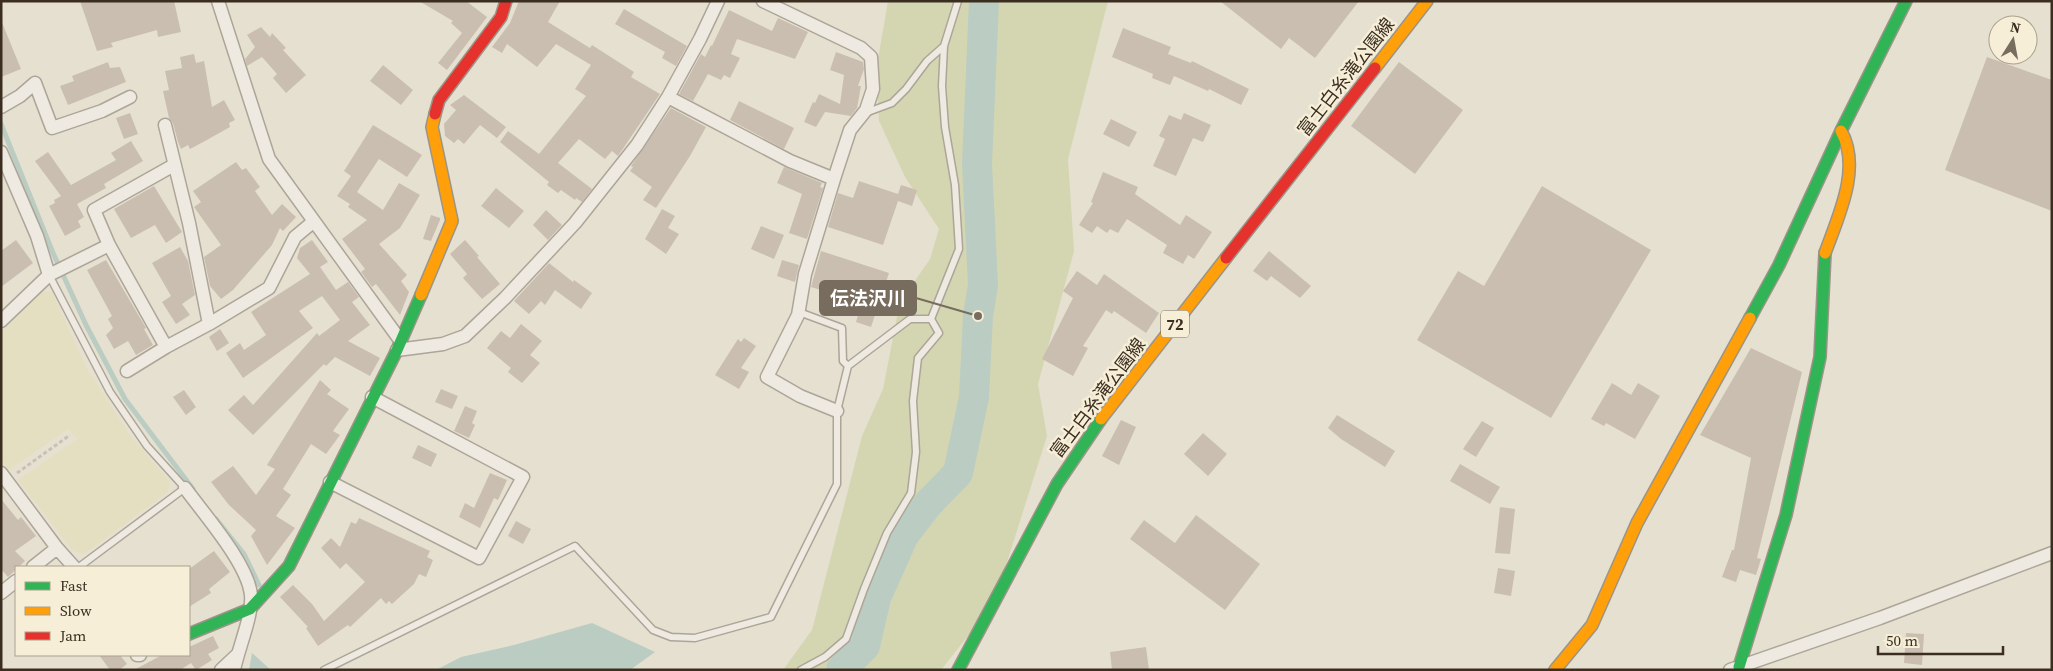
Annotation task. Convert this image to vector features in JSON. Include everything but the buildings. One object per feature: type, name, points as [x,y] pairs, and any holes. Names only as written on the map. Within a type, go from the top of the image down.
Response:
[{"type":"street","points":[[218,1],[269,159],[399,345]]},
{"type":"street","points":[[190,634],[250,608],[289,566],[399,345],[452,221],[432,127],[439,100],[500,17],[506,1]]},
{"type":"street","points":[[399,345],[443,344],[465,336],[505,298],[575,223],[637,145],[668,97],[700,39],[718,1]]},
{"type":"street","points":[[763,1],[861,48],[871,56],[873,89],[864,113],[850,130],[805,274],[799,312],[767,377],[800,396],[837,411]]},
{"type":"street","name":"富士白糸滝公園線","points":[[958,670],[1057,484],[1084,442],[1427,1]]},
{"type":"street","points":[[1555,670],[1592,625],[1637,523],[1779,265],[1841,131],[1906,1]]},
{"type":"street","points":[[1,107],[20,96],[35,83],[52,128],[102,111],[130,97]]},
{"type":"street","points":[[668,97],[790,161],[834,179]]},
{"type":"street","points":[[165,125],[189,224],[209,324]]},
{"type":"street","points":[[1734,668],[1786,515],[1820,357],[1824,256],[1840,211],[1850,170],[1848,143],[1841,131]]},
{"type":"street","points":[[1,152],[37,236],[49,275]]},
{"type":"street","points":[[166,347],[109,245],[94,210],[174,165]]},
{"type":"street","points":[[127,371],[269,288],[295,237],[313,222]]},
{"type":"street","points":[[1,321],[49,275],[109,245]]},
{"type":"street","points":[[330,482],[478,558],[523,476],[372,397]]},
{"type":"street","points":[[4,477],[57,548],[73,566]]},
{"type":"street","points":[[185,488],[246,575],[251,595],[250,608],[234,670]]},
{"type":"street","points":[[34,566],[57,548]]},
{"type":"street","points":[[1734,668],[1880,618],[2052,553]]},
{"type":"street","points":[[1,593],[15,582]]},
{"type":"street","points":[[221,670],[237,655]]},
{"type":"lane","points":[[931,319],[959,249],[955,184],[945,127],[942,86],[944,46],[958,1]]},
{"type":"lane","points":[[864,113],[892,103],[906,89],[928,61],[944,46]]},
{"type":"lane","points":[[49,275],[110,392],[148,446],[185,488],[80,566]]},
{"type":"lane","points":[[799,312],[842,328],[843,361],[848,366]]},
{"type":"lane","points":[[324,670],[575,546],[653,630],[671,636],[695,638],[770,617],[837,484],[837,411],[848,366],[910,319],[931,319]]},
{"type":"lane","points":[[801,670],[826,657],[846,639],[887,533],[911,493],[916,452],[913,401],[918,358],[939,332],[931,319]]},
{"type":"path","points":[[4,477],[70,435]]},
{"type":"shaded area","points":[[42,291],[52,292],[87,369],[132,438],[170,482],[168,492],[84,554],[73,551],[18,480],[77,439],[68,429],[9,470],[1,458],[1,333]]},
{"type":"shaded area","points":[[592,623],[655,652],[630,670],[436,670],[461,657],[514,645]]},
{"type":"shaded area","points":[[252,653],[271,670],[249,670]]},
{"type":"green space","points":[[888,1],[1108,1],[1068,159],[1074,251],[1038,384],[1047,436],[994,603],[941,670],[783,670],[812,630],[862,436],[883,389],[900,302],[930,259],[939,229],[905,177],[879,121],[876,71]]},
{"type":"waterway","points":[[841,670],[865,646],[876,598],[904,535],[928,504],[958,473],[974,397],[978,316],[983,285],[977,164],[984,1]]},
{"type":"waterway","points":[[1,124],[53,253],[86,325],[125,399],[193,489]]},
{"type":"waterway","points":[[216,519],[244,554],[259,585]]},
{"type":"traffic: fast","points":[[1750,318],[1779,265],[1841,131],[1906,1]]},
{"type":"traffic: fast","points":[[1739,667],[1786,515],[1820,357],[1825,253]]},
{"type":"traffic: fast","points":[[190,634],[250,609],[289,566],[397,350],[421,295]]},
{"type":"traffic: fast","points":[[958,670],[1057,484],[1101,419]]},
{"type":"traffic: slow","points":[[1375,68],[1427,1]]},
{"type":"traffic: slow","points":[[421,295],[452,221],[432,127],[435,114]]},
{"type":"traffic: slow","points":[[1825,253],[1846,192],[1849,176],[1847,145],[1841,131]]},
{"type":"traffic: slow","points":[[1101,419],[1226,258]]},
{"type":"traffic: slow","points":[[1555,670],[1592,625],[1637,523],[1750,318]]},
{"type":"traffic: jam","points":[[435,114],[439,100],[501,17],[506,1]]},
{"type":"traffic: jam","points":[[1226,258],[1375,68]]},
{"type":"place","name":"伝法沢川","points":[[978,316]]}]
